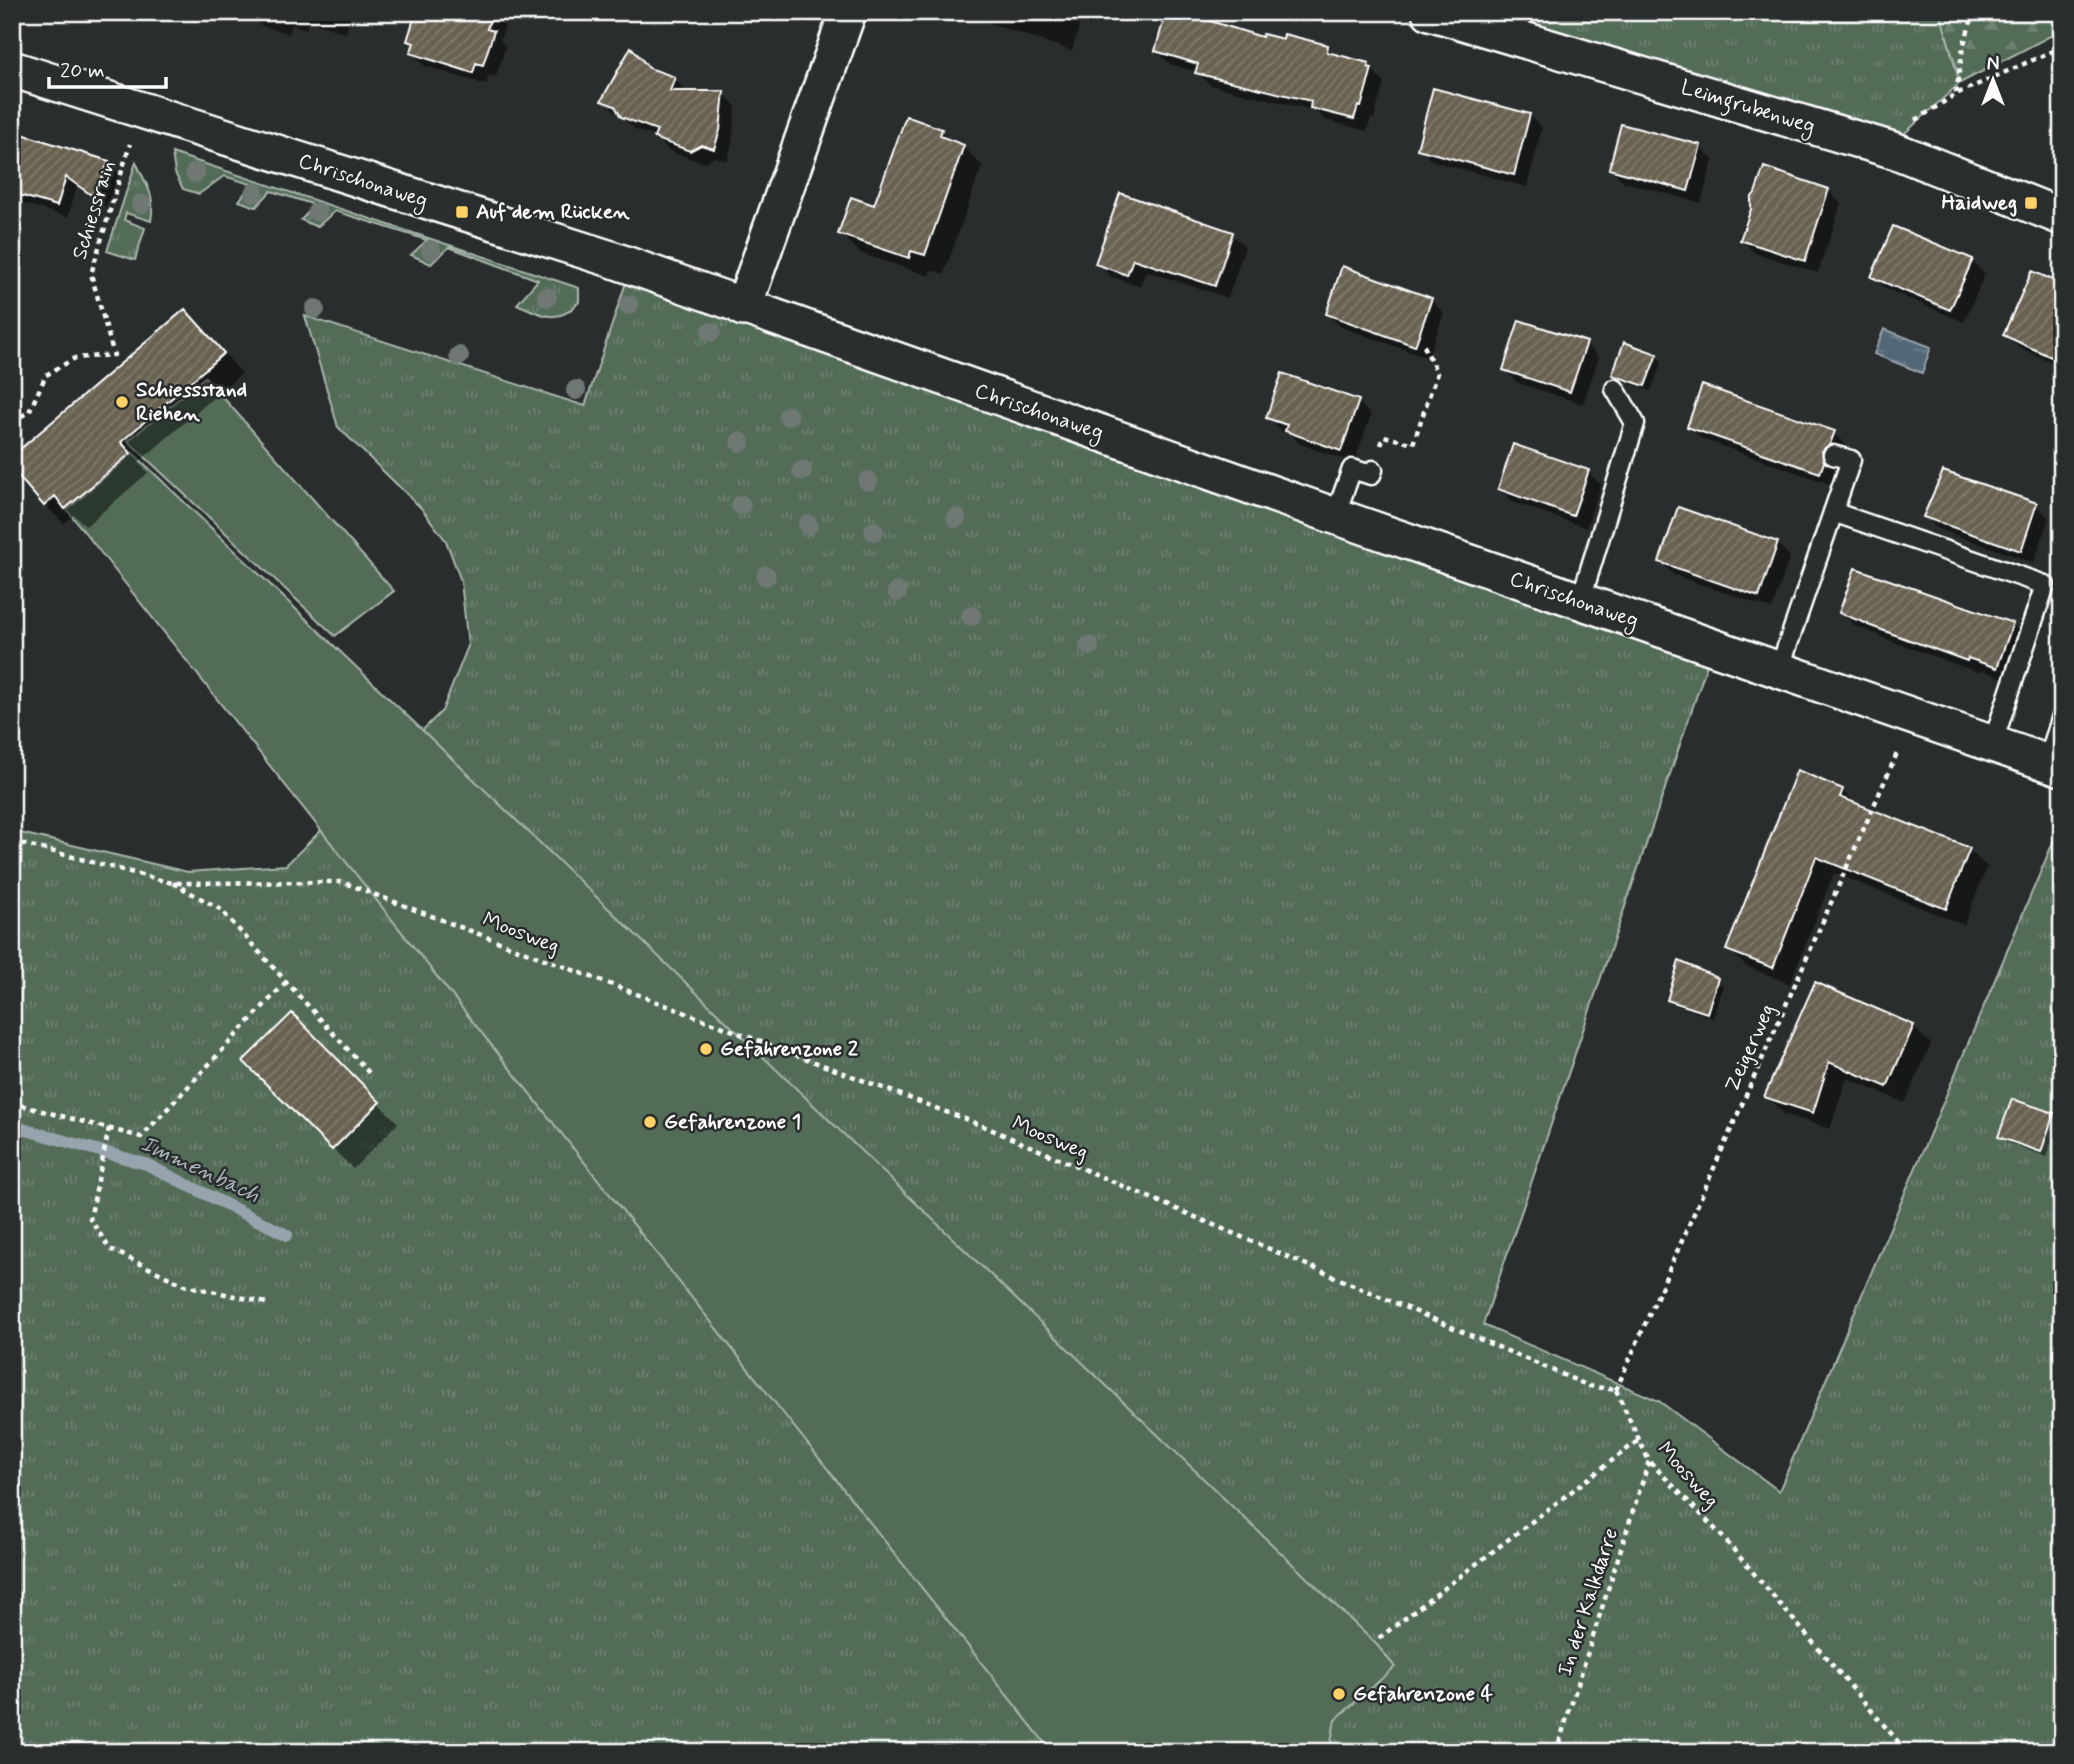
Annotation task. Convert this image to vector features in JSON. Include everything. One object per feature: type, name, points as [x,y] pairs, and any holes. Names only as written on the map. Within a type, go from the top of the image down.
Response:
[{"type":"street","points":[[743,308],[848,12]]},
{"type":"street","name":"Leimgrubenweg","points":[[1430,12],[1896,151],[2062,217]]},
{"type":"street","name":"Chrischonaweg","points":[[12,69],[611,259],[743,308],[1580,602],[2054,765]]},
{"type":"lane","points":[[1580,602],[1635,424],[1615,389]]},
{"type":"lane","points":[[1779,670],[1851,460],[1833,455]]},
{"type":"lane","points":[[1335,516],[1352,469],[1371,475],[1373,470]]},
{"type":"lane","points":[[1833,512],[2045,584],[1992,745]]},
{"type":"lane","points":[[2054,765],[2062,716]]},
{"type":"path","points":[[1956,94],[1963,47],[1974,12]]},
{"type":"path","points":[[1915,121],[1956,94],[2062,47]]},
{"type":"path","name":"Schiessrain","points":[[12,421],[29,412],[46,375],[75,358],[114,355],[91,274],[141,110]]},
{"type":"path","points":[[1384,436],[1413,444],[1437,373],[1423,344]]},
{"type":"path","name":"Zeigerweg","points":[[1616,1390],[1912,718]]},
{"type":"path","name":"Moosweg","points":[[12,841],[172,883],[342,882],[983,1126],[1589,1386],[1616,1390],[1649,1461],[1720,1534],[1907,1752]]},
{"type":"path","points":[[172,883],[220,909],[372,1076]]},
{"type":"path","points":[[12,1103],[141,1137],[286,982]]},
{"type":"path","points":[[109,1128],[90,1219],[110,1249],[184,1285],[267,1303]]},
{"type":"path","points":[[1379,1638],[1639,1440]]},
{"type":"path","name":"In der Kalkdarre","points":[[1556,1752],[1649,1461]]},
{"type":"green space","points":[[1493,12],[1940,12],[1960,83],[1903,135]]},
{"type":"green space","points":[[1940,12],[2062,12],[2062,30],[1960,83]]},
{"type":"green space","points":[[172,153],[579,288],[579,302],[564,314],[542,315],[517,304],[538,280],[449,247],[431,264],[411,255],[427,240],[335,211],[317,227],[301,220],[315,205],[271,191],[256,207],[239,201],[251,184],[224,176],[199,194],[183,189],[175,173]]},
{"type":"green space","points":[[136,162],[149,190],[152,211],[151,221],[126,213],[124,220],[145,228],[135,260],[107,251]]},
{"type":"green space","points":[[631,267],[1709,659],[1483,1325],[1659,1401],[1779,1491],[2062,821],[2062,1752],[12,1752],[12,831],[188,872],[286,865],[442,711],[468,646],[461,581],[446,541],[421,508],[338,427],[305,316],[585,406]]},
{"type":"green space","points":[[205,377],[394,591],[335,636],[128,441]]},
{"type":"green space","points":[[133,453],[1377,1645],[1395,1667],[1335,1720],[1329,1752],[1052,1752],[67,510]]},
{"type":"water","points":[[1884,329],[1931,347],[1922,373],[1874,354]]},
{"type":"building","points":[[416,12],[492,12],[487,29],[494,31],[483,65],[476,63],[473,73],[410,53],[414,43],[407,41]]},
{"type":"building","points":[[1166,12],[1181,12],[1262,37],[1263,34],[1283,39],[1284,34],[1328,45],[1327,52],[1369,63],[1368,67],[1372,68],[1361,107],[1358,106],[1354,119],[1310,108],[1311,101],[1195,73],[1198,64],[1155,51]]},
{"type":"building","points":[[631,47],[649,68],[675,77],[670,91],[724,91],[720,130],[714,149],[701,145],[690,151],[654,138],[657,130],[621,117],[615,106],[601,101]]},
{"type":"building","points":[[1433,88],[1530,114],[1514,175],[1417,149]]},
{"type":"building","points":[[906,116],[942,129],[940,136],[964,145],[925,255],[911,251],[909,258],[838,234],[851,197],[874,205]]},
{"type":"building","points":[[1621,124],[1701,145],[1688,191],[1609,169]]},
{"type":"building","points":[[12,131],[109,161],[94,197],[66,177],[57,206],[12,193]]},
{"type":"building","points":[[1764,167],[1829,189],[1805,261],[1740,240],[1751,209],[1751,198]]},
{"type":"building","points":[[1120,193],[1233,232],[1215,286],[1133,259],[1127,275],[1095,264]]},
{"type":"building","points":[[1893,226],[1973,259],[1950,310],[1871,277]]},
{"type":"building","points":[[1342,266],[1432,298],[1415,346],[1326,314]]},
{"type":"building","points":[[2032,271],[2062,284],[2062,362],[2003,335]]},
{"type":"building","name":"Schiessstand Riehen","points":[[185,309],[224,353],[121,442],[131,453],[65,509],[55,496],[44,506],[12,469],[12,456]]},
{"type":"building","points":[[1519,320],[1587,342],[1570,392],[1503,370]]},
{"type":"building","points":[[1624,342],[1657,354],[1645,386],[1612,375]]},
{"type":"building","points":[[1282,373],[1359,400],[1341,451],[1285,431],[1287,425],[1266,418]]},
{"type":"building","points":[[1702,385],[1835,431],[1830,444],[1822,451],[1824,462],[1820,473],[1687,427]]},
{"type":"building","points":[[1513,444],[1589,470],[1573,516],[1498,489]]},
{"type":"building","points":[[1943,471],[2037,503],[2021,551],[1923,517]]},
{"type":"building","points":[[1678,507],[1778,542],[1759,597],[1659,562]]},
{"type":"building","points":[[1855,568],[2013,623],[1997,668],[1968,658],[1967,661],[1839,613]]},
{"type":"building","points":[[1797,770],[1843,789],[1840,797],[1970,848],[1946,909],[1816,857],[1773,968],[1726,950]]},
{"type":"building","points":[[1679,961],[1718,978],[1707,1013],[1667,1000]]},
{"type":"building","points":[[1815,982],[1914,1025],[1887,1087],[1829,1062],[1813,1113],[1764,1097]]},
{"type":"building","points":[[292,1013],[380,1102],[332,1150],[243,1061]]},
{"type":"building","points":[[2012,1099],[2054,1113],[2041,1152],[1998,1137]]},
{"type":"waterway","name":"Immenbach","points":[[12,1126],[146,1164],[287,1235]]},
{"type":"place","name":"Haidweg","points":[[2031,203]]},
{"type":"place","name":"Auf dem Rücken","points":[[462,212]]},
{"type":"place","name":"Schiessstand Riehen","points":[[122,402]]},
{"type":"place","name":"Gefahrenzone 2","points":[[706,1049]]},
{"type":"place","name":"Gefahrenzone 1","points":[[650,1122]]},
{"type":"place","name":"Gefahrenzone 4","points":[[1339,1694]]}]
